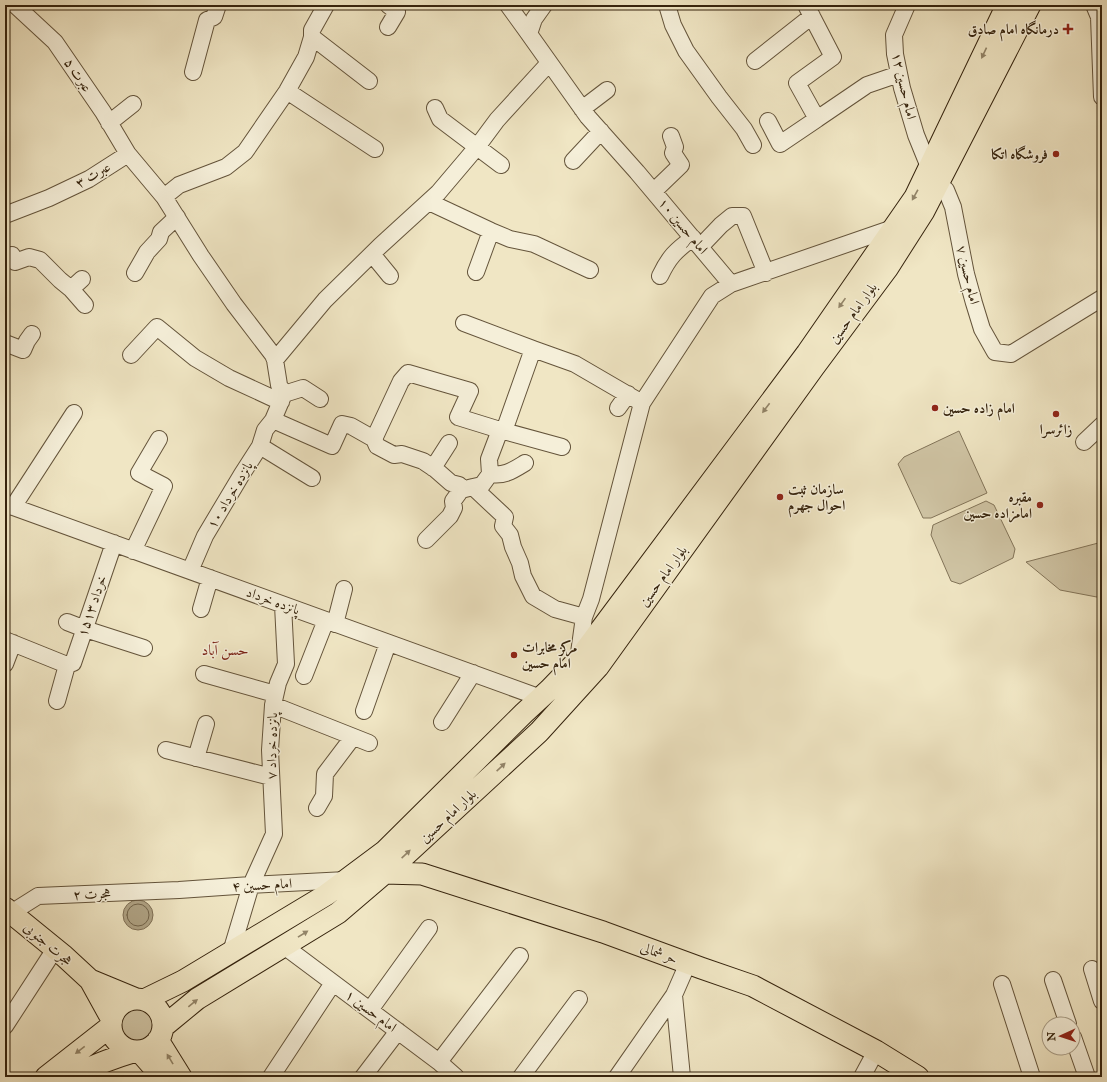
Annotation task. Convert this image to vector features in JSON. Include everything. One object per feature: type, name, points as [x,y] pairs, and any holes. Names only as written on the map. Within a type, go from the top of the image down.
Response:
[{"type":"main road","name":"بلوار امام حسین","points":[[140,999],[183,981],[326,895],[385,851],[578,660],[798,377],[886,269],[924,211],[933,176],[1006,5]]},
{"type":"main road","name":"بلوار امام حسین","points":[[161,1034],[197,999],[338,913],[539,732],[598,667],[798,377],[893,228],[915,196],[933,176],[1030,5]]},
{"type":"main road","name":"حر شمالی","points":[[384,873],[422,874],[602,932],[753,986],[876,1051],[918,1077]]},
{"type":"main road","name":"هجرت جنوبی","points":[[8,911],[56,949],[90,980],[111,1022]]},
{"type":"main road","name":"هجرت جنوبی","points":[[90,980],[140,999]]},
{"type":"main road","points":[[162,1077],[138,1051],[128,1050],[121,1046],[112,1034],[111,1022],[114,1011],[127,1001],[140,999],[152,1004],[158,1010],[162,1018],[161,1034],[181,1077]]},
{"type":"main road","points":[[46,1077],[111,1022]]},
{"type":"main road","points":[[73,1077],[106,1060],[149,1048],[161,1034]]},
{"type":"street","name":"عبرت ۵","points":[[15,5],[55,42],[128,154]]},
{"type":"street","points":[[194,72],[207,20],[214,17],[218,5]]},
{"type":"street","points":[[164,196],[179,185],[226,167],[245,152],[287,91],[306,56],[312,37],[312,30],[326,5]]},
{"type":"street","points":[[388,5],[397,12],[388,27]]},
{"type":"street","name":"امام حسین ۱۰","points":[[508,5],[582,109],[654,191],[731,284]]},
{"type":"street","points":[[529,34],[534,18],[544,5]]},
{"type":"street","points":[[668,5],[673,25],[686,51],[744,129],[753,144]]},
{"type":"street","name":"امام حسین ۱۲","points":[[907,5],[894,35],[895,54],[902,88],[916,135],[933,176]]},
{"type":"street","points":[[1094,5],[1099,17],[1102,96]]},
{"type":"street","points":[[755,61],[809,11],[834,57],[797,83],[817,119]]},
{"type":"street","points":[[312,37],[369,81]]},
{"type":"street","points":[[275,360],[324,300],[438,193],[477,147],[497,120],[549,63]]},
{"type":"street","points":[[768,121],[780,144],[867,85],[899,74]]},
{"type":"street","points":[[582,109],[608,90]]},
{"type":"street","points":[[287,91],[375,149]]},
{"type":"street","points":[[109,123],[133,104]]},
{"type":"street","points":[[435,108],[440,119],[501,165]]},
{"type":"street","points":[[573,161],[601,131]]},
{"type":"street","points":[[654,191],[681,165],[673,153],[675,147],[671,136]]},
{"type":"street","points":[[128,154],[164,196],[234,304],[273,355],[283,398]]},
{"type":"street","name":"عبرت ۳","points":[[5,215],[63,192],[128,154]]},
{"type":"street","name":"امام حسین ۷","points":[[933,176],[946,190],[953,207],[966,274],[982,329],[995,352],[1011,354],[1102,298]]},
{"type":"street","points":[[428,202],[491,231],[510,238],[534,244],[560,258],[590,270]]},
{"type":"street","points":[[660,276],[668,261],[680,247],[696,242],[732,216],[743,216],[766,273]]},
{"type":"street","points":[[135,273],[148,252],[159,239],[161,232],[177,217]]},
{"type":"street","points":[[578,660],[584,618],[591,599],[642,403],[712,296],[731,284],[893,228]]},
{"type":"street","points":[[476,272],[491,231]]},
{"type":"street","points":[[372,254],[390,276]]},
{"type":"street","points":[[5,259],[12,255],[15,262],[29,257],[40,260],[60,280],[76,284],[85,305]]},
{"type":"street","points":[[464,324],[575,364],[642,403]]},
{"type":"street","points":[[131,355],[157,327],[195,358],[229,378],[283,398],[303,388],[320,399]]},
{"type":"street","points":[[5,343],[23,350],[32,334]]},
{"type":"street","points":[[426,540],[450,516],[454,508],[453,501],[467,488],[482,485],[490,474],[489,459],[502,431],[533,349]]},
{"type":"street","points":[[374,439],[401,381],[408,373],[470,391],[458,417],[502,431],[562,447]]},
{"type":"street","points":[[618,408],[628,394]]},
{"type":"street","name":"پانزده خرداد ۱۰","points":[[190,571],[205,536],[260,446],[265,430],[273,420],[283,398]]},
{"type":"street","points":[[9,506],[74,413]]},
{"type":"street","points":[[273,420],[332,446],[342,424],[351,426],[374,439],[377,446],[394,455],[402,454],[423,462],[451,483],[467,488],[505,517],[503,526],[510,534],[512,548],[520,563],[523,576],[533,596],[555,609],[584,618]]},
{"type":"street","points":[[1084,442],[1102,425]]},
{"type":"street","points":[[133,551],[164,486],[139,473],[159,438]]},
{"type":"street","points":[[433,468],[449,443]]},
{"type":"street","points":[[260,446],[312,478]]},
{"type":"street","points":[[490,474],[500,475],[507,473],[525,463]]},
{"type":"street","name":"پانزده خرداد","points":[[9,506],[541,698]]},
{"type":"street","name":"۱۵خرداد ۱۳","points":[[67,665],[73,663],[114,543]]},
{"type":"street","points":[[201,609],[210,578]]},
{"type":"street","points":[[304,676],[331,622],[344,589]]},
{"type":"street","name":"پانزده خرداد ۷","points":[[231,952],[251,885],[274,834],[270,750],[274,699],[278,683],[286,664],[283,605]]},
{"type":"street","points":[[67,622],[144,648]]},
{"type":"street","points":[[5,664],[9,642],[67,665],[57,701]]},
{"type":"street","points":[[364,711],[388,643]]},
{"type":"street","points":[[442,722],[473,673]]},
{"type":"street","points":[[204,674],[274,699],[353,737],[369,743]]},
{"type":"street","points":[[196,758],[206,724]]},
{"type":"street","points":[[317,808],[324,796],[324,774],[353,737]]},
{"type":"street","points":[[166,750],[271,777]]},
{"type":"street","name":"امام حسین ۴","points":[[179,890],[346,880]]},
{"type":"street","name":"هجرت ۲","points":[[8,911],[38,896],[179,890]]},
{"type":"street","points":[[370,1010],[429,928]]},
{"type":"street","name":"امام حسین ۱","points":[[284,946],[439,1062],[456,1077]]},
{"type":"street","points":[[5,1026],[56,949]]},
{"type":"street","points":[[439,1062],[520,956]]},
{"type":"street","points":[[617,1077],[674,995],[688,963]]},
{"type":"street","points":[[1092,969],[1102,1001]]},
{"type":"street","points":[[1053,980],[1065,1016]]},
{"type":"street","points":[[271,1077],[333,983]]},
{"type":"street","points":[[1002,984],[1032,1077]]},
{"type":"street","points":[[674,995],[682,1077]]},
{"type":"street","points":[[521,1077],[579,999]]},
{"type":"street","points":[[363,1077],[398,1031]]},
{"type":"street","points":[[862,1077],[876,1051]]},
{"type":"street","points":[[1080,1056],[1087,1077]]},
{"type":"shaded area","points":[[959,431],[987,493],[931,518],[923,518],[898,464],[904,457]]},
{"type":"shaded area","points":[[986,501],[994,505],[1015,549],[1013,558],[960,584],[951,581],[931,535],[933,525]]},
{"type":"shaded area","points":[[1102,542],[1102,598],[1060,590],[1026,562]]},
{"type":"shaded area","points":[[140,1007],[149,1012],[153,1018],[153,1032],[149,1038],[140,1043],[132,1043],[123,1038],[119,1032],[118,1021],[123,1012],[129,1008]]},
{"type":"water","points":[[138,900],[149,904],[153,915],[149,926],[138,930],[127,926],[123,915],[127,904]]},
{"type":"place","name":"درمانگاه امام صادق","points":[[1068,29]]},
{"type":"place","name":"فروشگاه اتکا","points":[[1056,154]]},
{"type":"place","name":"امام زاده حسین","points":[[935,408]]},
{"type":"place","name":"زائرسرا","points":[[1056,414]]},
{"type":"place","name":"سازمان ثبت احوال جهرم","points":[[780,497]]},
{"type":"place","name":"مقبره امامزاده حسین","points":[[1040,505]]},
{"type":"place","name":"مرکز مخابرات امام حسین","points":[[514,655]]},
{"type":"district","name":"حسن آباد","points":[[225,650]]}]
